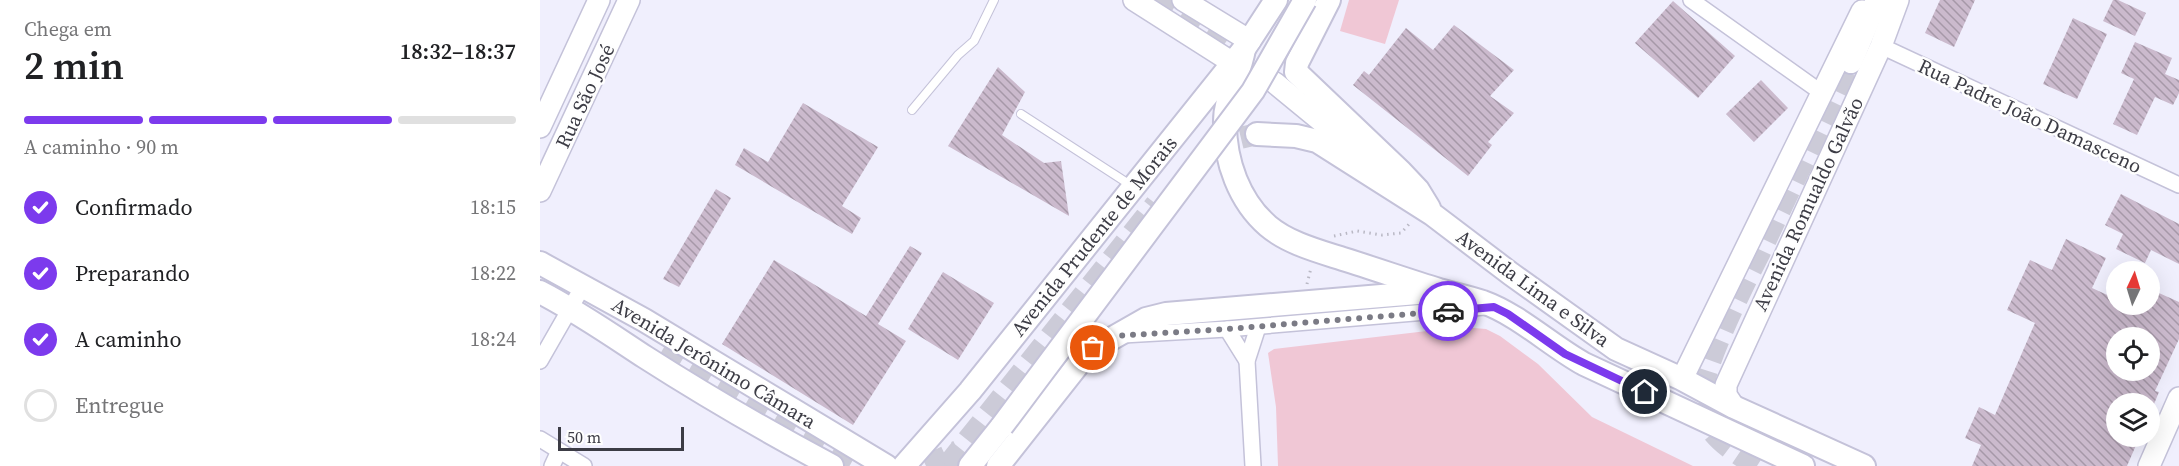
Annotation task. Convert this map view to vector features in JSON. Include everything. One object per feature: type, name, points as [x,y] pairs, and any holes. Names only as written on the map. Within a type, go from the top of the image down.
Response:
[{"type":"main road","name":"Rua São José","points":[[540,127],[599,0]]},
{"type":"main road","name":"Rua São José","points":[[540,191],[630,0]]},
{"type":"main road","points":[[1134,0],[1242,51]]},
{"type":"main road","points":[[1183,0],[1242,51]]},
{"type":"main road","name":"Avenida Prudente de Morais","points":[[904,466],[970,391],[1242,51],[1276,0]]},
{"type":"main road","points":[[970,466],[1253,91],[1305,0]]},
{"type":"main road","points":[[1329,0],[1297,63],[1296,72],[1401,172],[1418,190],[1432,214]]},
{"type":"main road","name":"Avenida Romualdo Galvão","points":[[1682,380],[1867,0]]},
{"type":"main road","points":[[1851,62],[1877,0]]},
{"type":"main road","name":"Avenida Romualdo Galvão","points":[[1734,407],[1726,394],[1726,385],[1881,46],[1898,0]]},
{"type":"main road","name":"Avenida Lima e Silva","points":[[1242,51],[1238,75],[1228,99],[1225,125],[1228,159],[1235,179],[1259,218],[1276,233],[1318,251],[1494,307],[1584,364],[1803,466]]},
{"type":"main road","points":[[1275,83],[1432,214]]},
{"type":"main road","name":"Avenida Lima e Silva","points":[[1257,134],[1296,136],[1317,141],[1432,214],[1616,349],[1734,407],[1864,466]]},
{"type":"main road","name":"Avenida Jerônimo Câmara","points":[[540,263],[583,286],[886,466]]},
{"type":"main road","points":[[998,466],[1084,356],[1114,336],[1146,319],[1166,314],[1441,291]]},
{"type":"main road","name":"Avenida Jerônimo Câmara","points":[[540,292],[580,314],[781,438],[832,466]]},
{"type":"main road","points":[[610,302],[622,326]]},
{"type":"main road","points":[[580,314],[622,326],[663,349]]},
{"type":"main road","points":[[2149,466],[2179,398]]},
{"type":"street","points":[[1691,0],[1822,93]]},
{"type":"street","name":"Rua Padre João Damasceno","points":[[1881,46],[2179,185]]},
{"type":"street","points":[[540,361],[580,314],[583,286]]},
{"type":"street","points":[[1114,336],[1258,327],[1494,307]]},
{"type":"street","points":[[1254,466],[1247,361],[1258,327]]},
{"type":"street","points":[[1227,329],[1247,361]]},
{"type":"street","points":[[540,439],[584,466]]},
{"type":"street","points":[[552,466],[559,451]]},
{"type":"lane","points":[[912,110],[958,55],[974,41],[994,0]]},
{"type":"lane","points":[[1021,114],[1133,186]]},
{"type":"shaded area","points":[[1349,0],[1399,0],[1385,44],[1340,31]]},
{"type":"shaded area","points":[[1461,327],[1486,329],[1500,336],[1538,364],[1592,417],[1693,466],[1278,466],[1276,407],[1268,353],[1274,349]]},
{"type":"building","points":[[1940,0],[1975,0],[1954,47],[1925,33]]},
{"type":"building","points":[[2113,0],[2118,0],[2146,13],[2135,36],[2103,21]]},
{"type":"building","points":[[1673,1],[1735,56],[1698,98],[1635,43]]},
{"type":"building","points":[[2073,18],[2107,34],[2077,99],[2043,84]]},
{"type":"building","points":[[1454,25],[1514,70],[1490,96],[1514,113],[1488,142],[1492,145],[1468,176],[1353,85],[1364,71],[1369,75],[1406,28],[1433,50]]},
{"type":"building","points":[[2135,42],[2172,58],[2165,74],[2179,80],[2179,93],[2173,105],[2155,97],[2137,135],[2113,124],[2134,79],[2121,73]]},
{"type":"building","points":[[998,67],[1025,92],[1002,135],[1044,163],[1061,161],[1069,216],[948,146]]},
{"type":"building","points":[[1761,80],[1788,108],[1754,142],[1726,114]]},
{"type":"building","points":[[803,103],[878,147],[842,206],[861,218],[852,234],[735,165],[744,148],[768,162]]},
{"type":"building","points":[[716,189],[731,198],[679,287],[663,279]]},
{"type":"building","points":[[2121,194],[2179,224],[2179,264],[2151,250],[2146,261],[2141,261],[2116,249],[2123,234],[2105,225]]},
{"type":"building","points":[[2066,239],[2106,258],[2092,288],[2106,294],[2106,315],[2160,315],[2160,293],[2179,302],[2179,339],[2160,380],[2160,327],[2106,327],[2106,381],[2160,381],[2155,391],[2159,393],[2106,393],[2106,447],[2135,447],[2127,466],[1972,466],[1981,445],[1965,438],[1979,407],[1995,415],[2035,323],[2007,310],[2030,260],[2052,270]]},
{"type":"building","points":[[910,246],[922,253],[878,324],[906,341],[853,425],[722,344],[774,260],[866,316]]},
{"type":"building","points":[[943,272],[994,303],[958,360],[908,329]]},
{"type":"tunnel","points":[[1154,0],[1213,38],[1275,83]]},
{"type":"tunnel","points":[[1757,466],[1730,448],[1714,434],[1708,425],[1701,405],[1706,373],[1734,306],[1851,62]]},
{"type":"tunnel","points":[[1210,149],[1224,142],[1257,134]]},
{"type":"tunnel","points":[[947,466],[1156,204]]},
{"type":"tunnel","points":[[663,349],[866,466]]},
{"type":"tunnel","points":[[926,466],[958,451]]},
{"type":"way so far","points":[[1093,348],[1114,336],[1448,311]]},
{"type":"route","points":[[1448,311],[1494,307],[1508,314],[1565,354],[1645,392]]}]
